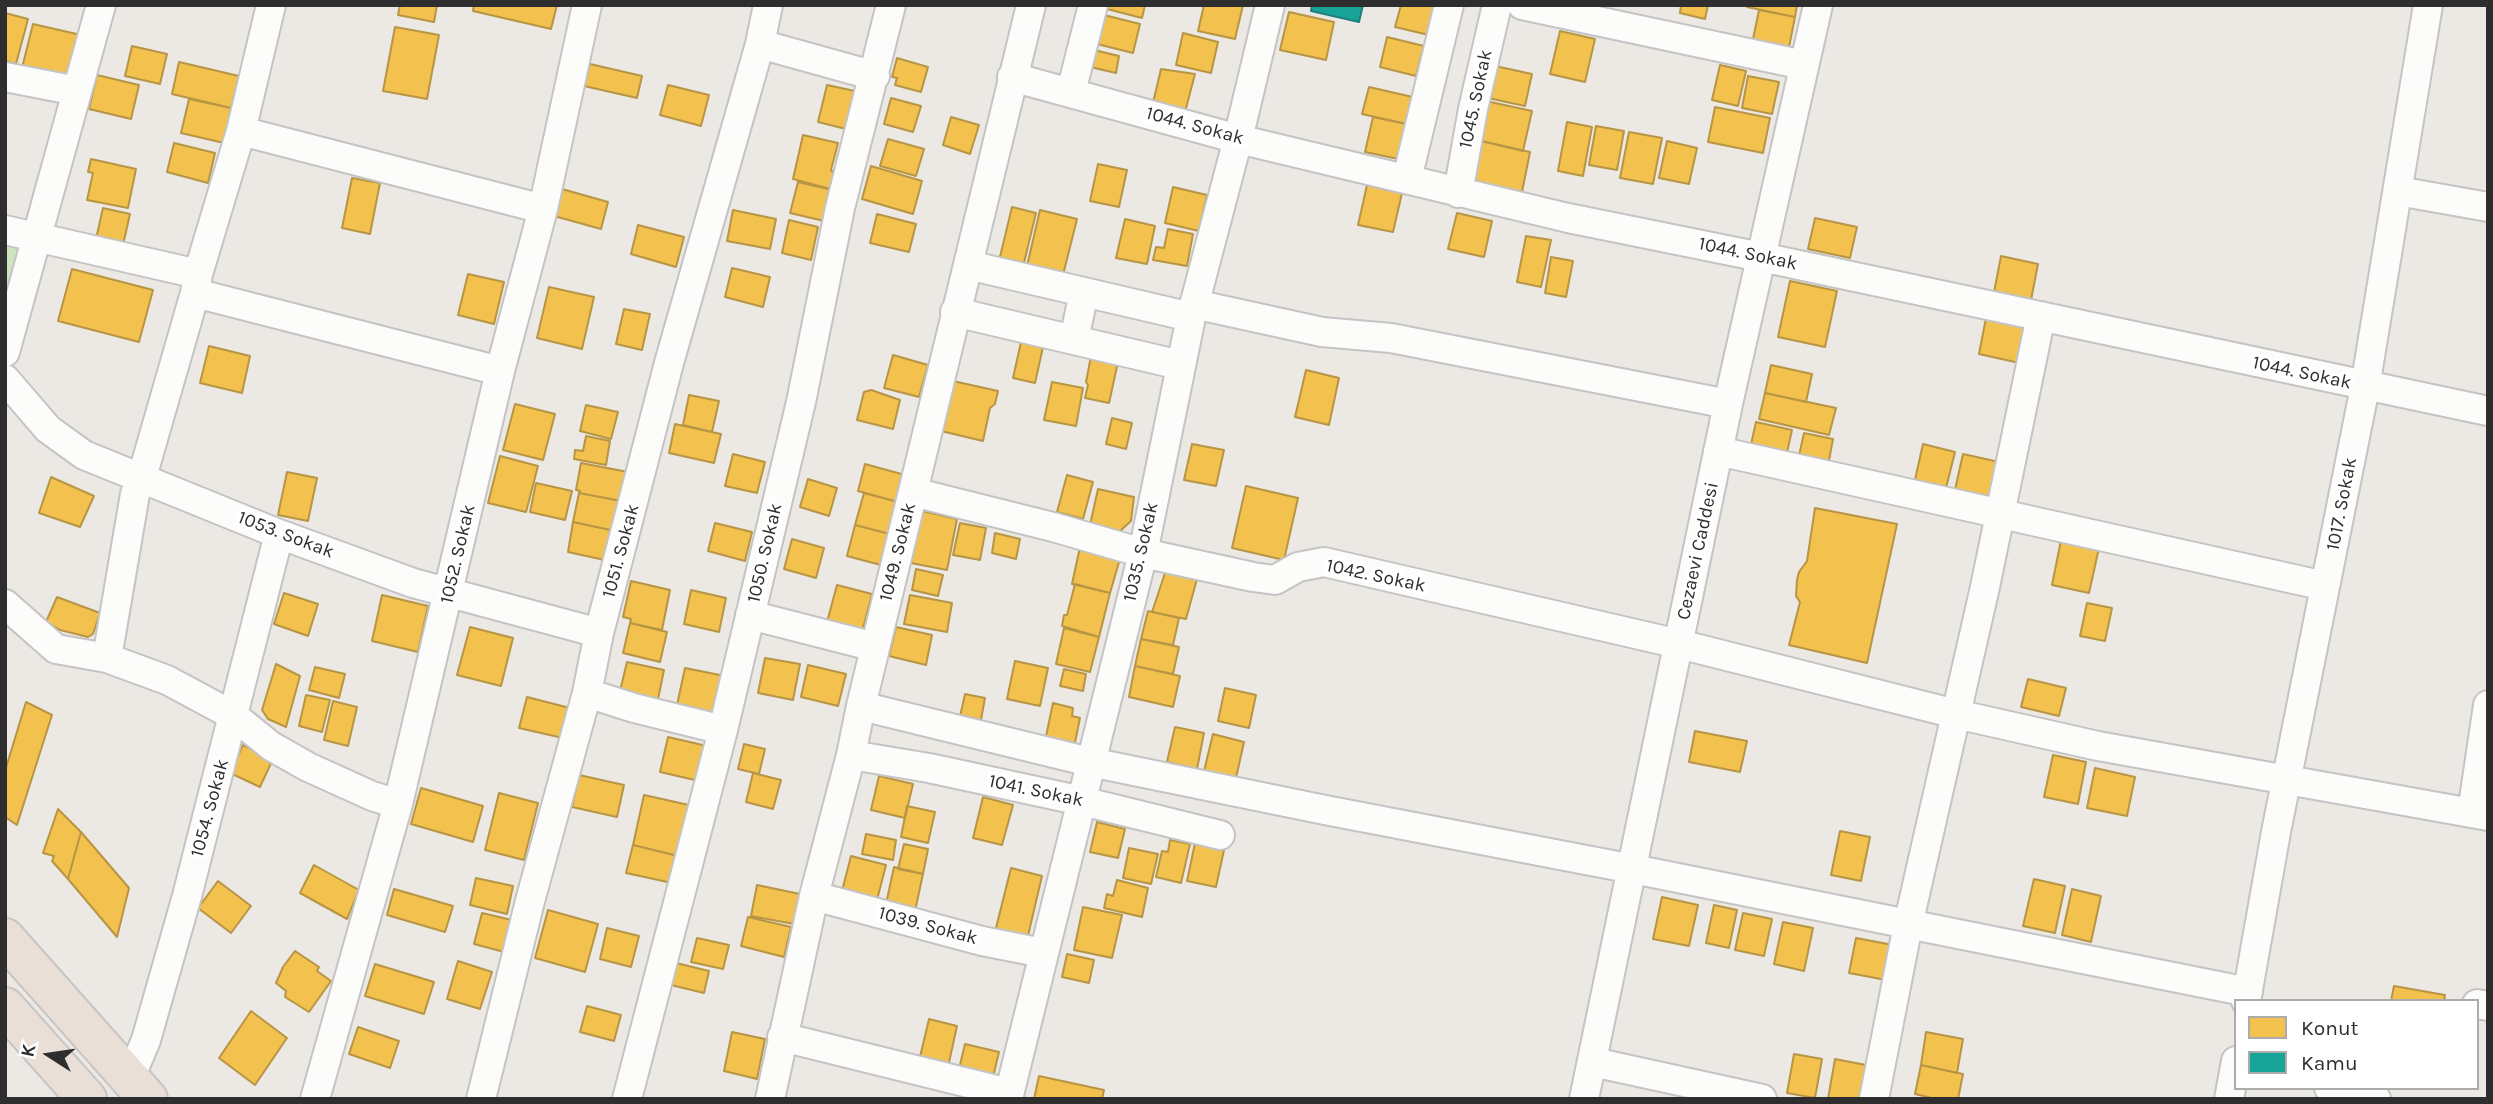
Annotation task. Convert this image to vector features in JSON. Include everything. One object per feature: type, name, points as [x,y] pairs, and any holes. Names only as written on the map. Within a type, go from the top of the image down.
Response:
[{"type":"highway","points":[[5,938],[139,1089]]},
{"type":"highway","points":[[5,1007],[88,1099]]},
{"type":"street","points":[[5,352],[101,5]]},
{"type":"street","points":[[107,658],[135,494],[240,131],[271,5]]},
{"type":"street","name":"1052. Sokak","points":[[315,1099],[398,804],[500,371],[543,209],[587,5]]},
{"type":"street","name":"1051. Sokak","points":[[481,1099],[530,901],[587,693],[599,632],[669,363],[760,44],[768,5]]},
{"type":"street","name":"1050. Sokak","points":[[626,1099],[723,730],[801,402],[839,208],[875,76],[891,5]]},
{"type":"street","name":"1049. Sokak","points":[[770,1099],[814,896],[851,755],[955,312],[1031,5]]},
{"type":"street","points":[[1071,92],[1093,5]]},
{"type":"street","name":"1035. Sokak","points":[[1009,1096],[1143,553],[1192,311],[1270,5]]},
{"type":"street","points":[[1407,178],[1449,5]]},
{"type":"street","name":"1045. Sokak","points":[[1458,192],[1473,109],[1497,5]]},
{"type":"street","points":[[1522,5],[1804,65]]},
{"type":"street","name":"Cezaevi Caddesi","points":[[1584,1099],[1728,404],[1818,5]]},
{"type":"street","name":"1017. Sokak","points":[[2247,996],[2286,778],[2365,387],[2428,5]]},
{"type":"street","points":[[760,44],[875,76]]},
{"type":"street","points":[[5,77],[77,91]]},
{"type":"street","name":"1044. Sokak","points":[[1012,77],[1238,138],[1568,218],[2488,411]]},
{"type":"street","points":[[240,131],[543,209]]},
{"type":"street","points":[[2398,191],[2488,207]]},
{"type":"street","points":[[5,230],[500,371]]},
{"type":"street","points":[[968,265],[1084,292],[1322,332],[1391,338],[1728,404]]},
{"type":"street","points":[[1074,340],[1084,292]]},
{"type":"street","points":[[955,312],[1180,365]]},
{"type":"street","points":[[1874,1099],[1908,925],[2000,514],[2040,316]]},
{"type":"street","name":"1053. Sokak","points":[[5,379],[48,429],[85,455],[279,534],[413,583],[599,632]]},
{"type":"street","points":[[1718,452],[2325,586]]},
{"type":"street","name":"1042. Sokak","points":[[913,492],[1143,553],[1275,580],[1298,568],[1324,562],[1679,644],[1955,714],[2098,746],[2480,815]]},
{"type":"street","name":"1054. Sokak","points":[[139,1089],[146,1040],[187,896],[279,534]]},
{"type":"street","points":[[5,604],[56,649],[107,658],[167,680],[234,716],[271,746],[308,767],[372,796],[398,804]]},
{"type":"street","points":[[750,615],[875,647]]},
{"type":"street","points":[[587,693],[634,708],[723,730]]},
{"type":"street","points":[[2480,815],[2488,705]]},
{"type":"street","points":[[861,706],[1090,762],[1633,869],[2247,996]]},
{"type":"street","name":"1041. Sokak","points":[[851,755],[929,768],[1082,801],[1220,835]]},
{"type":"street","name":"1039. Sokak","points":[[814,896],[982,941],[1043,953]]},
{"type":"street","points":[[782,1037],[1009,1096]]},
{"type":"street","points":[[1593,1062],[1762,1099]]},
{"type":"street","points":[[2229,1099],[2234,1071]]},
{"type":"street","points":[[2338,1090],[2376,1099]]},
{"type":"green space","points":[[5,240],[21,246],[5,314]]},
{"type":"building: Konut","points":[[400,5],[437,5],[434,22],[398,15]]},
{"type":"building: Konut","points":[[474,5],[557,5],[551,29],[473,11]]},
{"type":"building: Konut","points":[[1108,5],[1145,5],[1142,18],[1107,9]]},
{"type":"building: Konut","points":[[1204,5],[1243,5],[1235,39],[1198,31]]},
{"type":"building: Konut","points":[[1401,5],[1441,5],[1433,36],[1395,27]]},
{"type":"building: Konut","points":[[1681,5],[1708,5],[1705,19],[1680,13]]},
{"type":"building: Konut","points":[[1797,5],[1795,17],[1747,7]]},
{"type":"building: Konut","points":[[1759,10],[1795,17],[1788,52],[1752,44]]},
{"type":"building: Konut","points":[[1289,12],[1334,22],[1326,60],[1280,50]]},
{"type":"building: Konut","points":[[5,13],[28,19],[16,64],[5,61]]},
{"type":"building: Konut","points":[[1104,15],[1140,24],[1133,53],[1097,44]]},
{"type":"building: Konut","points":[[33,24],[81,35],[69,80],[22,68]]},
{"type":"building: Konut","points":[[395,27],[439,35],[427,99],[383,91]]},
{"type":"building: Konut","points":[[1560,31],[1595,39],[1585,82],[1550,74]]},
{"type":"building: Konut","points":[[1183,33],[1218,42],[1211,73],[1176,65]]},
{"type":"building: Konut","points":[[1387,37],[1424,46],[1416,76],[1380,67]]},
{"type":"building: Konut","points":[[132,46],[167,54],[160,84],[125,76]]},
{"type":"building: Konut","points":[[1094,50],[1119,56],[1116,73],[1090,67]]},
{"type":"building: Konut","points":[[897,58],[928,67],[921,92],[895,85],[897,78],[892,77]]},
{"type":"building: Konut","points":[[179,62],[239,76],[231,108],[172,94]]},
{"type":"building: Konut","points":[[590,64],[642,76],[637,98],[584,86]]},
{"type":"building: Konut","points":[[1720,65],[1746,71],[1738,106],[1712,100]]},
{"type":"building: Konut","points":[[1495,66],[1532,74],[1525,106],[1488,98]]},
{"type":"building: Konut","points":[[1161,69],[1195,74],[1184,116],[1152,107]]},
{"type":"building: Konut","points":[[97,75],[139,85],[131,119],[89,109]]},
{"type":"building: Konut","points":[[1748,76],[1779,82],[1772,114],[1742,108]]},
{"type":"building: Konut","points":[[668,85],[709,95],[701,126],[660,115]]},
{"type":"building: Konut","points":[[827,85],[855,91],[846,129],[818,122]]},
{"type":"building: Konut","points":[[1369,87],[1417,98],[1411,125],[1362,114]]},
{"type":"building: Konut","points":[[891,98],[921,106],[913,132],[884,124]]},
{"type":"building: Konut","points":[[189,99],[231,108],[224,143],[181,133]]},
{"type":"building: Konut","points":[[1486,101],[1532,111],[1523,151],[1477,140]]},
{"type":"building: Konut","points":[[1715,107],[1770,118],[1763,153],[1708,142]]},
{"type":"building: Konut","points":[[951,117],[979,125],[970,154],[943,145]]},
{"type":"building: Konut","points":[[1373,117],[1411,125],[1403,160],[1365,152]]},
{"type":"building: Konut","points":[[1567,122],[1592,127],[1583,176],[1558,171]]},
{"type":"building: Konut","points":[[1596,126],[1624,131],[1617,170],[1589,165]]},
{"type":"building: Konut","points":[[1629,132],[1662,138],[1653,184],[1620,178]]},
{"type":"building: Konut","points":[[803,135],[838,143],[831,170],[834,173],[830,189],[793,179]]},
{"type":"building: Konut","points":[[888,139],[924,149],[916,176],[880,166]]},
{"type":"building: Konut","points":[[1477,140],[1530,152],[1522,192],[1480,184],[1469,178]]},
{"type":"building: Konut","points":[[1667,141],[1697,148],[1689,184],[1659,178]]},
{"type":"building: Konut","points":[[174,143],[215,153],[208,183],[167,172]]},
{"type":"building: Konut","points":[[91,159],[136,169],[128,208],[87,200],[93,173],[88,172]]},
{"type":"building: Konut","points":[[1098,164],[1127,170],[1119,207],[1090,201]]},
{"type":"building: Konut","points":[[871,166],[922,181],[913,214],[862,199]]},
{"type":"building: Konut","points":[[352,178],[380,183],[370,234],[342,228]]},
{"type":"building: Konut","points":[[798,182],[832,190],[824,221],[790,213]]},
{"type":"building: Konut","points":[[1367,185],[1402,193],[1393,232],[1358,225]]},
{"type":"building: Konut","points":[[1173,187],[1207,195],[1199,231],[1165,223]]},
{"type":"building: Konut","points":[[562,189],[608,202],[601,229],[554,216]]},
{"type":"building: Konut","points":[[1012,207],[1036,213],[1023,267],[999,261]]},
{"type":"building: Konut","points":[[103,208],[130,214],[123,245],[96,239]]},
{"type":"building: Konut","points":[[733,210],[776,219],[770,249],[727,241]]},
{"type":"building: Konut","points":[[1040,210],[1077,219],[1063,275],[1027,266]]},
{"type":"building: Konut","points":[[1457,213],[1492,221],[1484,257],[1448,249]]},
{"type":"building: Konut","points":[[877,214],[916,224],[909,252],[870,243]]},
{"type":"building: Konut","points":[[1815,218],[1857,227],[1850,258],[1808,249]]},
{"type":"building: Konut","points":[[1125,219],[1155,226],[1147,264],[1116,258]]},
{"type":"building: Konut","points":[[789,220],[818,227],[811,260],[782,253]]},
{"type":"building: Konut","points":[[638,225],[684,237],[676,267],[631,254]]},
{"type":"building: Konut","points":[[1168,229],[1193,234],[1187,266],[1153,260],[1156,247],[1164,248]]},
{"type":"building: Konut","points":[[1526,236],[1551,240],[1541,287],[1517,282]]},
{"type":"building: Konut","points":[[2001,256],[2038,264],[2031,300],[1994,292]]},
{"type":"building: Konut","points":[[1551,257],[1573,261],[1566,297],[1545,293]]},
{"type":"building: Konut","points":[[732,268],[770,277],[763,307],[725,297]]},
{"type":"building: Konut","points":[[72,269],[153,290],[139,342],[58,321]]},
{"type":"building: Konut","points":[[468,274],[504,282],[494,324],[458,315]]},
{"type":"building: Konut","points":[[1790,281],[1837,291],[1825,347],[1778,337]]},
{"type":"building: Konut","points":[[549,287],[594,297],[582,349],[537,338]]},
{"type":"building: Konut","points":[[624,309],[650,314],[642,350],[616,344]]},
{"type":"building: Konut","points":[[1986,318],[2031,327],[2024,364],[1979,354]]},
{"type":"building: Konut","points":[[1021,342],[1043,347],[1035,383],[1013,378]]},
{"type":"building: Konut","points":[[209,346],[250,356],[242,393],[200,383]]},
{"type":"building: Konut","points":[[893,355],[928,365],[919,397],[884,388]]},
{"type":"building: Konut","points":[[1091,356],[1118,362],[1109,403],[1085,398]]},
{"type":"building: Konut","points":[[1771,365],[1812,374],[1806,402],[1765,393]]},
{"type":"building: Konut","points":[[1306,370],[1339,378],[1329,425],[1295,417]]},
{"type":"building: Konut","points":[[953,381],[998,391],[995,404],[990,408],[983,441],[941,431]]},
{"type":"building: Konut","points":[[1052,382],[1083,388],[1076,426],[1044,420]]},
{"type":"building: Konut","points":[[871,390],[900,400],[893,429],[857,420],[864,392]]},
{"type":"building: Konut","points":[[1765,393],[1836,408],[1829,435],[1759,419]]},
{"type":"building: Konut","points":[[689,395],[719,401],[712,432],[683,425]]},
{"type":"building: Konut","points":[[515,404],[555,414],[543,460],[503,450]]},
{"type":"building: Konut","points":[[586,405],[618,412],[611,439],[580,431]]},
{"type":"building: Konut","points":[[1112,418],[1132,423],[1126,449],[1106,444]]},
{"type":"building: Konut","points":[[1756,422],[1792,430],[1786,457],[1750,449]]},
{"type":"building: Konut","points":[[675,424],[721,434],[714,463],[669,453]]},
{"type":"building: Konut","points":[[1804,433],[1833,439],[1828,466],[1798,460]]},
{"type":"building: Konut","points":[[586,436],[610,441],[606,465],[574,459],[575,450],[583,451]]},
{"type":"building: Konut","points":[[1192,444],[1224,450],[1216,486],[1184,480]]},
{"type":"building: Konut","points":[[1923,444],[1955,452],[1945,492],[1914,484]]},
{"type":"building: Konut","points":[[733,454],[765,462],[757,493],[725,486]]},
{"type":"building: Konut","points":[[1963,454],[1999,462],[1990,502],[1954,494]]},
{"type":"building: Konut","points":[[500,456],[538,466],[526,512],[488,503]]},
{"type":"building: Konut","points":[[581,463],[628,472],[621,501],[579,493],[580,491],[576,490]]},
{"type":"building: Konut","points":[[865,464],[905,475],[898,502],[858,491]]},
{"type":"building: Konut","points":[[287,472],[317,478],[308,521],[278,515]]},
{"type":"building: Konut","points":[[1067,475],[1093,482],[1083,519],[1057,512]]},
{"type":"building: Konut","points":[[51,477],[94,496],[80,527],[39,513]]},
{"type":"building: Konut","points":[[808,479],[837,488],[829,516],[800,507]]},
{"type":"building: Konut","points":[[536,483],[572,491],[565,520],[530,512]]},
{"type":"building: Konut","points":[[1246,486],[1298,498],[1284,560],[1232,548]]},
{"type":"building: Konut","points":[[1098,489],[1134,497],[1131,521],[1119,532],[1090,525]]},
{"type":"building: Konut","points":[[579,493],[621,501],[615,531],[573,522]]},
{"type":"building: Konut","points":[[864,493],[898,502],[890,534],[855,525]]},
{"type":"building: Konut","points":[[1815,508],[1897,524],[1867,663],[1789,645],[1800,602],[1796,596],[1797,580],[1807,561]]},
{"type":"building: Konut","points":[[922,511],[957,519],[947,570],[911,563]]},
{"type":"building: Konut","points":[[573,522],[615,531],[609,561],[568,552]]},
{"type":"building: Konut","points":[[715,523],[752,532],[745,561],[708,551]]},
{"type":"building: Konut","points":[[960,523],[986,528],[980,560],[953,555]]},
{"type":"building: Konut","points":[[855,525],[890,534],[881,565],[847,556]]},
{"type":"building: Konut","points":[[995,533],[1020,539],[1016,559],[992,553]]},
{"type":"building: Konut","points":[[792,539],[824,548],[816,578],[784,569]]},
{"type":"building: Konut","points":[[2061,540],[2099,548],[2089,593],[2052,585]]},
{"type":"building: Konut","points":[[1080,547],[1116,556],[1119,562],[1110,593],[1072,584]]},
{"type":"building: Konut","points":[[916,569],[943,575],[938,596],[912,590]]},
{"type":"building: Konut","points":[[1165,573],[1178,573],[1197,579],[1186,619],[1152,612]]},
{"type":"building: Konut","points":[[631,581],[670,590],[662,630],[630,623],[631,619],[623,617]]},
{"type":"building: Konut","points":[[1075,584],[1110,593],[1099,637],[1062,626]]},
{"type":"building: Konut","points":[[837,585],[872,594],[862,632],[827,622]]},
{"type":"building: Konut","points":[[691,590],[726,598],[719,632],[684,624]]},
{"type":"building: Konut","points":[[284,593],[318,604],[308,636],[274,624]]},
{"type":"building: Konut","points":[[382,595],[428,606],[418,652],[372,641]]},
{"type":"building: Konut","points":[[910,595],[952,603],[947,632],[904,624]]},
{"type":"building: Konut","points":[[57,597],[100,613],[93,634],[88,637],[60,630],[46,622]]},
{"type":"building: Konut","points":[[2087,603],[2112,608],[2105,641],[2080,636]]},
{"type":"building: Konut","points":[[1148,611],[1179,618],[1173,645],[1141,639]]},
{"type":"building: Konut","points":[[630,623],[667,632],[660,662],[623,653]]},
{"type":"building: Konut","points":[[470,627],[513,638],[501,686],[457,675]]},
{"type":"building: Konut","points":[[896,627],[932,635],[926,665],[889,656]]},
{"type":"building: Konut","points":[[1064,628],[1099,637],[1090,672],[1056,664]]},
{"type":"building: Konut","points":[[1141,639],[1179,647],[1173,674],[1135,666]]},
{"type":"building: Konut","points":[[765,658],[800,664],[793,700],[758,693]]},
{"type":"building: Konut","points":[[1015,661],[1048,668],[1040,706],[1007,699]]},
{"type":"building: Konut","points":[[627,662],[664,670],[658,699],[620,691]]},
{"type":"building: Konut","points":[[276,664],[300,676],[286,727],[268,719],[262,710]]},
{"type":"building: Konut","points":[[808,665],[846,674],[838,706],[801,697]]},
{"type":"building: Konut","points":[[1135,666],[1180,676],[1173,707],[1129,697]]},
{"type":"building: Konut","points":[[315,667],[345,674],[339,698],[309,690]]},
{"type":"building: Konut","points":[[685,668],[725,676],[717,714],[677,705]]},
{"type":"building: Konut","points":[[1064,669],[1086,674],[1083,691],[1060,686]]},
{"type":"building: Konut","points":[[2028,679],[2066,688],[2059,716],[2021,707]]},
{"type":"building: Konut","points":[[1225,688],[1256,695],[1249,728],[1218,721]]},
{"type":"building: Konut","points":[[965,694],[985,698],[980,725],[959,721]]},
{"type":"building: Konut","points":[[306,695],[330,700],[322,732],[299,726]]},
{"type":"building: Konut","points":[[527,697],[570,708],[563,738],[519,728]]},
{"type":"building: Konut","points":[[333,701],[357,707],[348,746],[324,740]]},
{"type":"building: Konut","points":[[26,702],[52,715],[17,825],[5,817],[5,771]]},
{"type":"building: Konut","points":[[1053,703],[1073,708],[1072,716],[1080,718],[1074,747],[1045,741]]},
{"type":"building: Konut","points":[[1175,727],[1204,733],[1197,769],[1167,762]]},
{"type":"building: Konut","points":[[1695,731],[1747,741],[1740,772],[1689,762]]},
{"type":"building: Konut","points":[[1213,734],[1244,742],[1236,778],[1204,771]]},
{"type":"building: Konut","points":[[668,737],[707,746],[699,781],[660,772]]},
{"type":"building: Konut","points":[[744,744],[765,749],[759,774],[738,769]]},
{"type":"building: Konut","points":[[243,745],[273,759],[260,787],[230,773]]},
{"type":"building: Konut","points":[[2053,755],[2086,762],[2078,804],[2044,797]]},
{"type":"building: Konut","points":[[2095,768],[2135,777],[2127,816],[2087,808]]},
{"type":"building: Konut","points":[[753,773],[781,780],[773,809],[746,802]]},
{"type":"building: Konut","points":[[579,775],[624,785],[617,817],[572,807]]},
{"type":"building: Konut","points":[[879,776],[913,784],[905,818],[871,810]]},
{"type":"building: Konut","points":[[421,788],[483,806],[473,842],[411,824]]},
{"type":"building: Konut","points":[[499,793],[538,803],[524,860],[485,850]]},
{"type":"building: Konut","points":[[644,795],[689,805],[678,856],[633,845]]},
{"type":"building: Konut","points":[[983,797],[1013,805],[1002,845],[973,838]]},
{"type":"building: Konut","points":[[907,806],[935,812],[928,843],[901,837]]},
{"type":"building: Konut","points":[[58,809],[81,832],[68,879],[52,861],[54,856],[43,853]]},
{"type":"building: Konut","points":[[1097,822],[1125,829],[1118,858],[1090,852]]},
{"type":"building: Konut","points":[[1840,831],[1870,837],[1861,881],[1831,875]]},
{"type":"building: Konut","points":[[81,832],[129,888],[117,937],[68,879]]},
{"type":"building: Konut","points":[[866,834],[896,840],[893,860],[862,854]]},
{"type":"building: Konut","points":[[1170,840],[1190,844],[1181,883],[1156,877],[1162,851],[1168,852]]},
{"type":"building: Konut","points":[[1195,843],[1224,850],[1216,887],[1187,881]]},
{"type":"building: Konut","points":[[904,844],[928,849],[923,874],[898,869]]},
{"type":"building: Konut","points":[[633,845],[678,856],[672,883],[626,873]]},
{"type":"building: Konut","points":[[1129,848],[1158,854],[1151,884],[1123,878]]},
{"type":"building: Konut","points":[[851,856],[886,865],[877,900],[842,891]]},
{"type":"building: Konut","points":[[314,865],[359,890],[347,919],[300,893]]},
{"type":"building: Konut","points":[[894,867],[923,874],[915,911],[886,904]]},
{"type":"building: Konut","points":[[1011,868],[1042,876],[1027,940],[995,932]]},
{"type":"building: Konut","points":[[476,878],[513,886],[507,914],[470,905]]},
{"type":"building: Konut","points":[[2034,879],[2065,886],[2055,933],[2023,926]]},
{"type":"building: Konut","points":[[1117,880],[1148,888],[1142,917],[1104,908],[1107,894],[1113,896]]},
{"type":"building: Konut","points":[[218,881],[251,906],[231,933],[198,908]]},
{"type":"building: Konut","points":[[757,885],[800,894],[794,924],[751,916]]},
{"type":"building: Konut","points":[[394,889],[453,906],[445,932],[387,915]]},
{"type":"building: Konut","points":[[2072,889],[2101,896],[2091,942],[2062,935]]},
{"type":"building: Konut","points":[[1662,897],[1698,905],[1689,946],[1653,939]]},
{"type":"building: Konut","points":[[1714,905],[1737,910],[1729,948],[1706,943]]},
{"type":"building: Konut","points":[[1083,907],[1122,915],[1112,958],[1074,950]]},
{"type":"building: Konut","points":[[548,910],[598,924],[585,972],[535,958]]},
{"type":"building: Konut","points":[[482,913],[516,921],[508,953],[474,944]]},
{"type":"building: Konut","points":[[1743,913],[1772,919],[1764,956],[1735,950]]},
{"type":"building: Konut","points":[[748,917],[791,927],[784,957],[741,946]]},
{"type":"building: Konut","points":[[1783,922],[1813,928],[1804,971],[1774,964]]},
{"type":"building: Konut","points":[[607,928],[639,936],[631,967],[600,959]]},
{"type":"building: Konut","points":[[697,938],[729,945],[723,969],[691,962]]},
{"type":"building: Konut","points":[[1856,938],[1893,945],[1886,980],[1849,973]]},
{"type":"building: Konut","points":[[295,951],[319,967],[317,971],[331,981],[309,1012],[285,997],[286,991],[276,983],[283,967]]},
{"type":"building: Konut","points":[[1067,954],[1094,960],[1089,983],[1062,977]]},
{"type":"building: Konut","points":[[458,961],[492,972],[480,1009],[447,999]]},
{"type":"building: Konut","points":[[676,963],[709,971],[704,993],[671,985]]},
{"type":"building: Konut","points":[[375,964],[434,982],[424,1014],[365,996]]},
{"type":"building: Konut","points":[[2394,986],[2445,995],[2444,999],[2391,999]]},
{"type":"building: Konut","points":[[587,1006],[621,1015],[614,1041],[580,1032]]},
{"type":"building: Konut","points":[[251,1011],[287,1038],[255,1085],[219,1058]]},
{"type":"building: Konut","points":[[929,1019],[957,1026],[948,1067],[919,1061]]},
{"type":"building: Konut","points":[[358,1027],[399,1041],[390,1068],[349,1054]]},
{"type":"building: Konut","points":[[732,1032],[765,1039],[757,1079],[724,1071]]},
{"type":"building: Konut","points":[[1926,1032],[1963,1039],[1957,1073],[1921,1065]]},
{"type":"building: Konut","points":[[965,1044],[999,1052],[993,1077],[959,1069]]},
{"type":"building: Konut","points":[[1794,1054],[1822,1059],[1815,1098],[1787,1093]]},
{"type":"building: Konut","points":[[1835,1059],[1866,1065],[1860,1099],[1828,1099]]},
{"type":"building: Konut","points":[[1921,1065],[1963,1074],[1958,1099],[1936,1099],[1915,1094]]},
{"type":"building: Konut","points":[[1039,1076],[1104,1090],[1102,1099],[1034,1099]]},
{"type":"building: Kamu","points":[[1312,5],[1363,5],[1359,22],[1311,11]]}]
